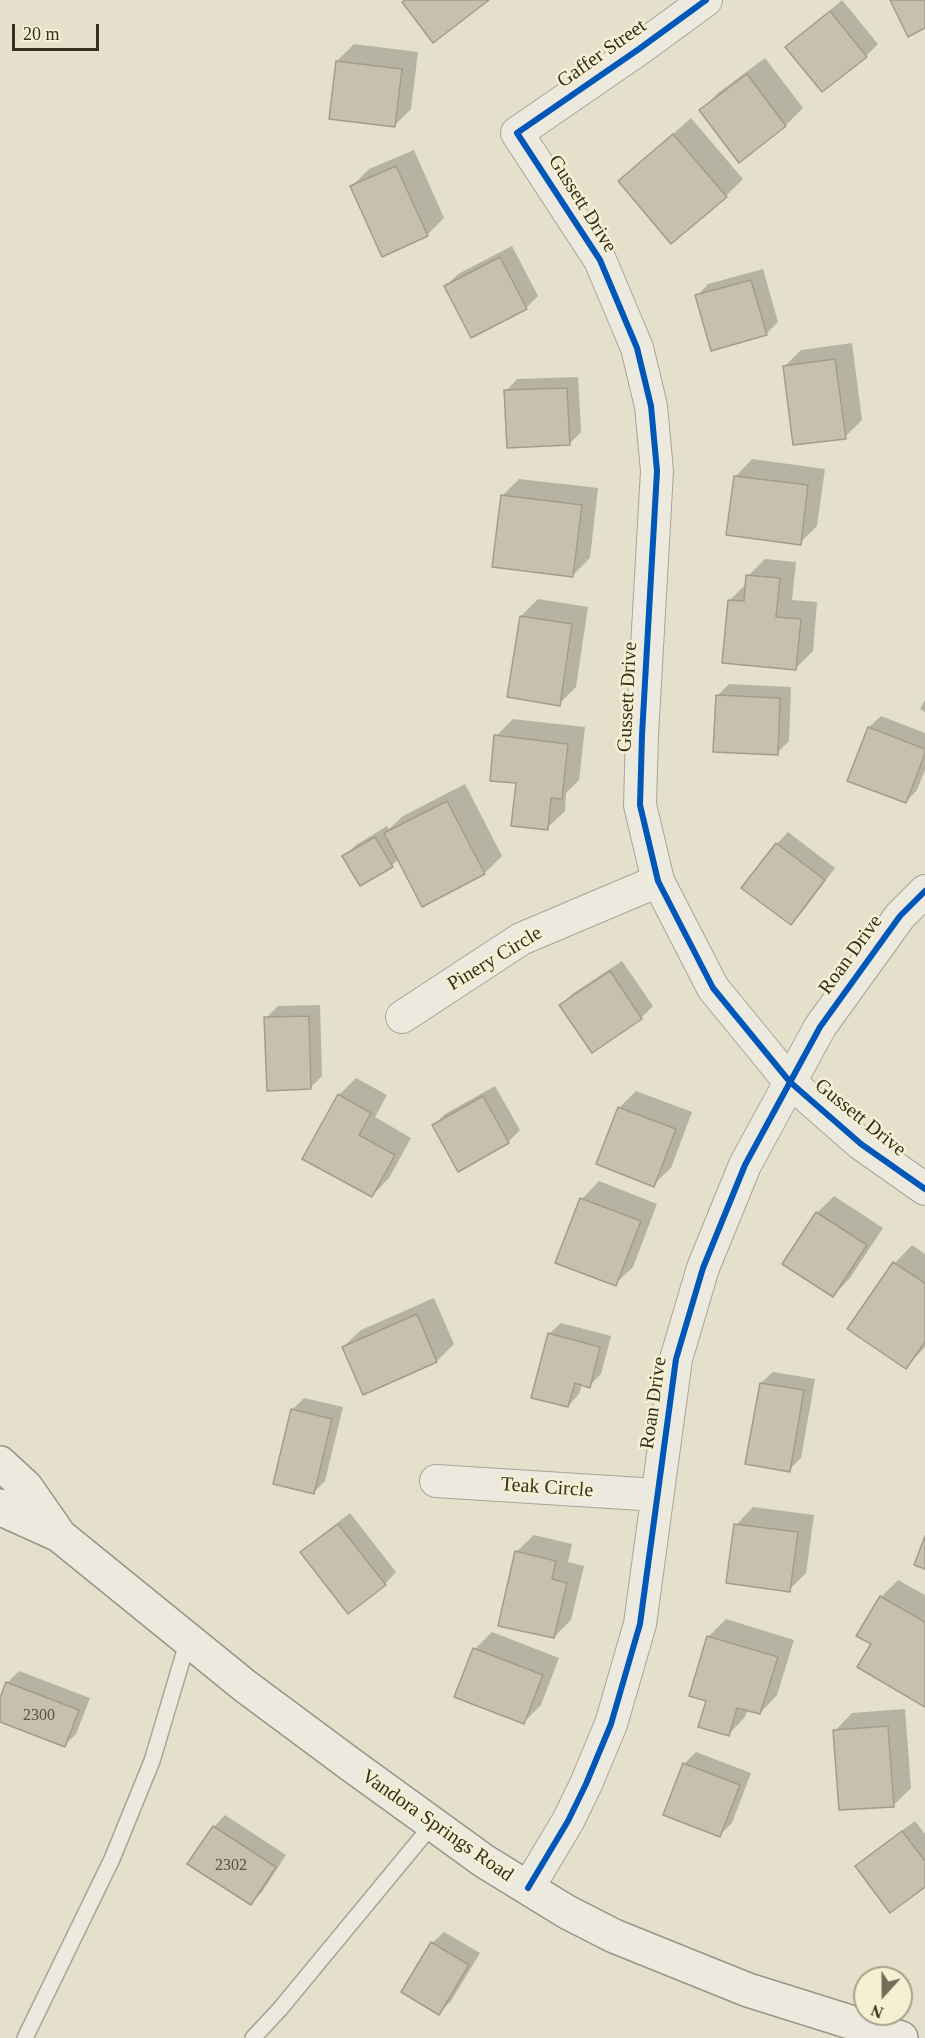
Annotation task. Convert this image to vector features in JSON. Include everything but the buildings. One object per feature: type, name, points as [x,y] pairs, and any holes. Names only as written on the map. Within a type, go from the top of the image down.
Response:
[{"type":"street","name":"Gaffer Street","points":[[517,133],[706,0]]},
{"type":"street","name":"Gussett Drive","points":[[517,133],[600,260],[637,348],[651,406],[657,471],[640,805],[658,881],[713,988],[790,1082],[861,1144],[925,1189]]},
{"type":"street","name":"Pinery Circle","points":[[402,1017],[521,939],[658,881]]},
{"type":"street","name":"Roan Drive","points":[[528,1888],[568,1821],[611,1724],[640,1624],[676,1359],[703,1268],[745,1165],[820,1027],[900,916],[925,891]]},
{"type":"street","name":"Vandora Springs Road","points":[[0,1463],[26,1487],[59,1535]]},
{"type":"street","name":"Teak Circle","points":[[436,1481],[657,1495]]},
{"type":"street","name":"Vandora Springs Road","points":[[0,1506],[59,1535],[245,1686],[432,1825],[484,1862],[567,1912],[614,1936],[748,1990],[901,2038]]},
{"type":"lane","points":[[25,2038],[112,1859],[152,1761],[188,1640]]},
{"type":"lane","points":[[253,2038],[280,2009],[432,1825]]},
{"type":"cycle path","points":[[706,0],[517,133],[600,260],[637,348],[651,406],[657,471],[640,805],[658,881],[713,988],[790,1082],[861,1144],[925,1189]]},
{"type":"cycle path","points":[[528,1888],[568,1821],[586,1784],[611,1724],[640,1624],[676,1359],[703,1268],[745,1165],[820,1027],[900,916],[925,891]]}]
